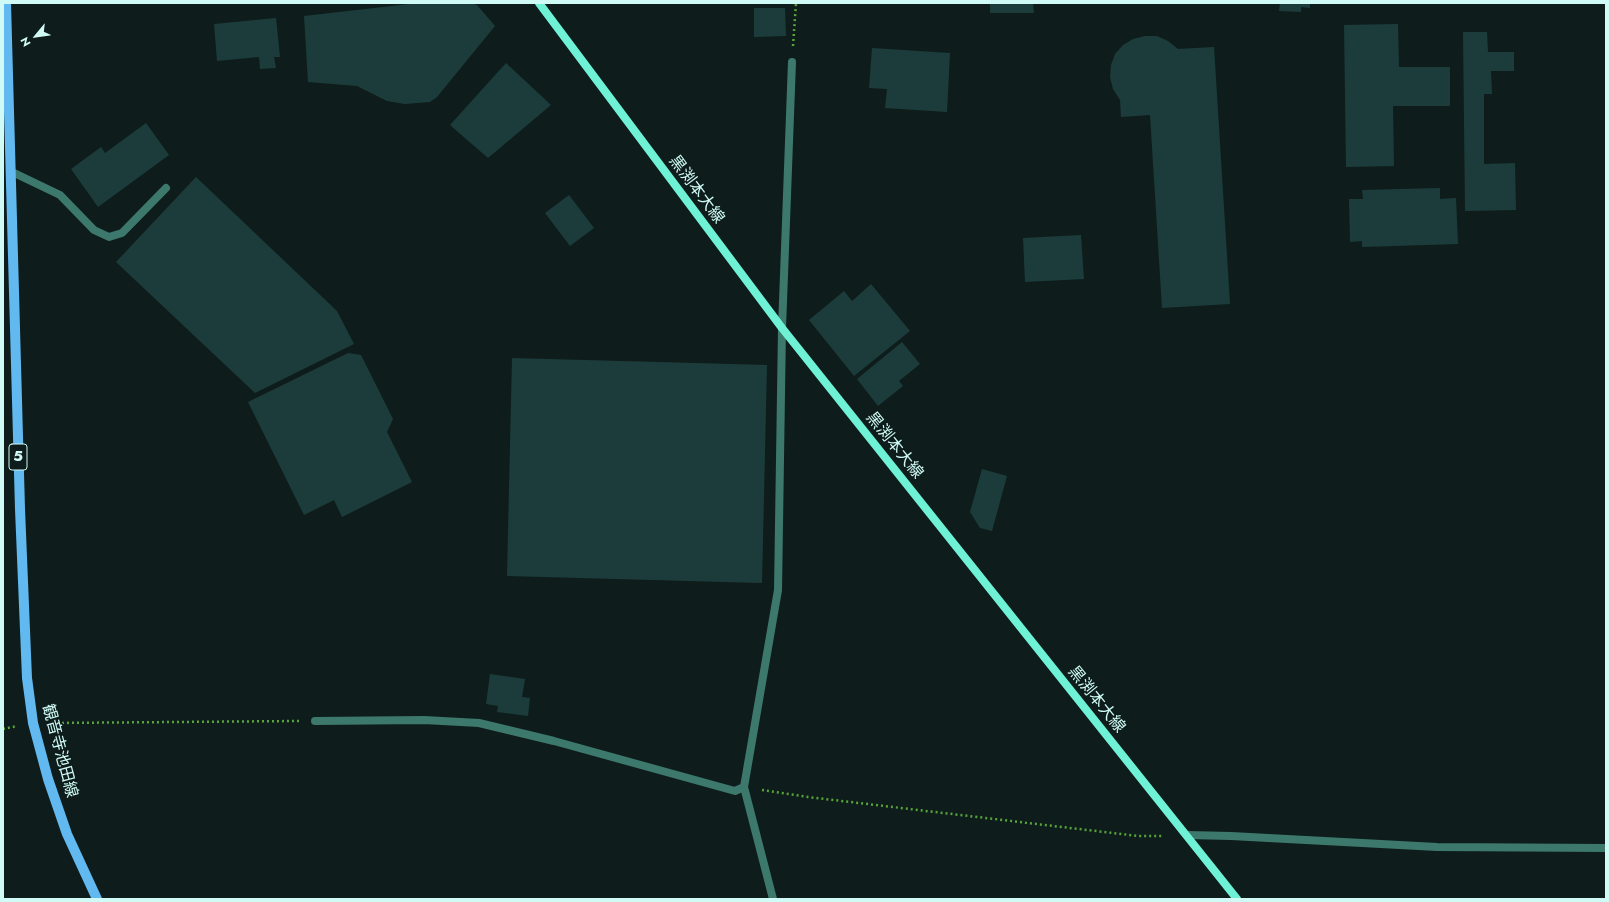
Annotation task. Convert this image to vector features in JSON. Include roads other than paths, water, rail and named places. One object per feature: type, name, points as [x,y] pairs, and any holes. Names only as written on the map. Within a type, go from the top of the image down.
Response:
[{"type":"main road","name":"観音寺池田線","points":[[6,3],[23,611],[27,678],[33,724],[48,779],[67,834],[97,899]]},
{"type":"main road","name":"黒渕本大線","points":[[539,3],[782,328],[1237,899]]},
{"type":"street","points":[[773,899],[744,787],[778,590],[782,328],[792,62]]},
{"type":"street","points":[[10,171],[60,195],[94,230],[109,237],[122,233],[166,188]]},
{"type":"street","points":[[315,721],[424,720],[480,724],[554,741],[735,791],[744,787]]},
{"type":"street","points":[[1186,835],[1437,846],[1606,848]]}]
